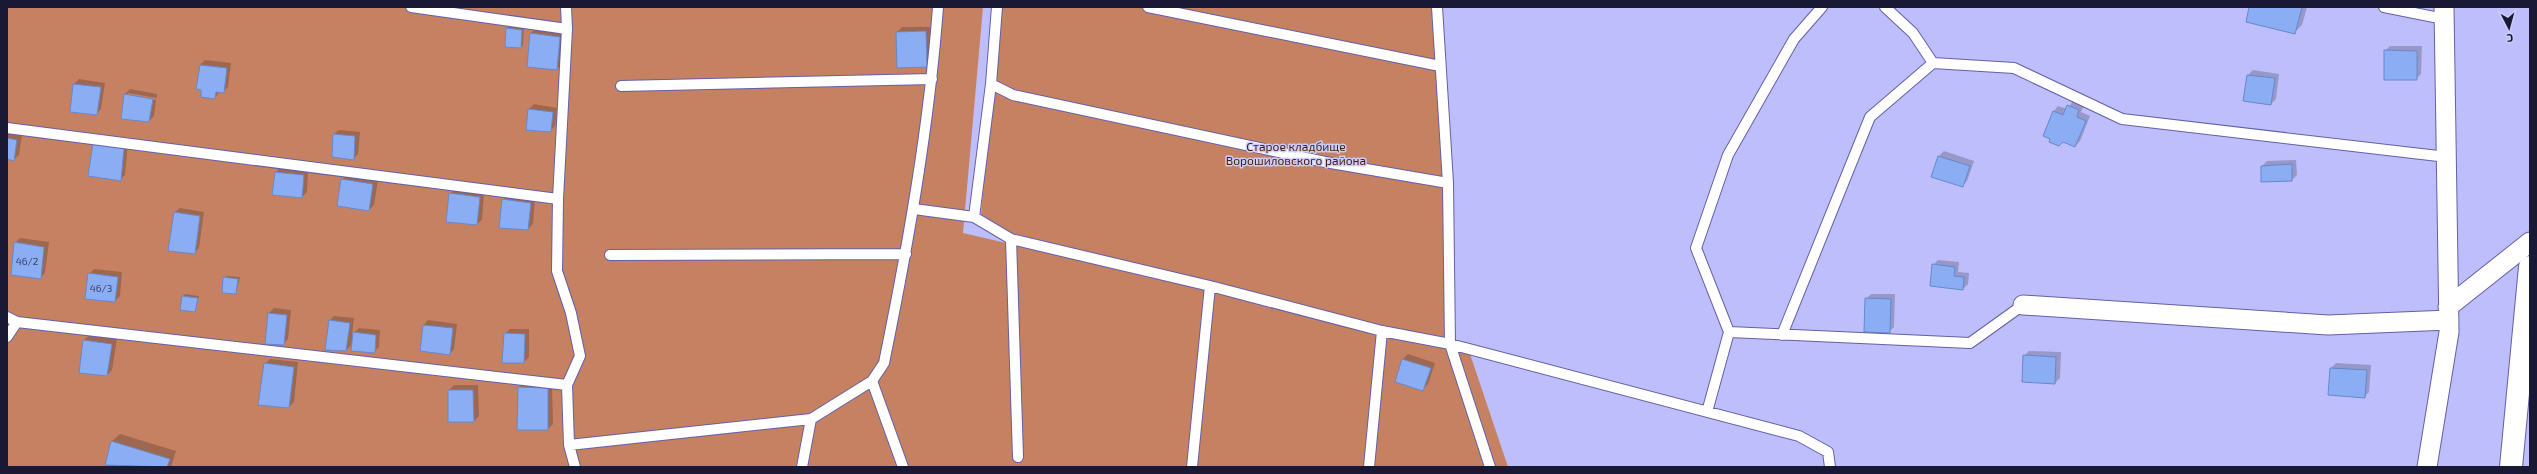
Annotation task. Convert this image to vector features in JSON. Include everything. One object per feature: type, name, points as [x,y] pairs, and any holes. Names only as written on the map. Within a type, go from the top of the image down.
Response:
[{"type":"highway","points":[[2511,467],[2530,267]]},
{"type":"street","points":[[2427,467],[2449,332],[2444,13]]},
{"type":"street","points":[[2023,305],[2328,325],[2448,313],[2530,242]]},
{"type":"lane","points":[[412,7],[567,29]]},
{"type":"lane","points":[[566,7],[567,29],[558,199],[557,271],[571,313],[580,356],[567,385],[569,445],[575,467]]},
{"type":"lane","points":[[569,445],[811,419],[872,381],[884,363],[914,209],[932,79],[938,7]]},
{"type":"lane","points":[[974,217],[991,84],[997,7]]},
{"type":"lane","points":[[1148,7],[1440,66]]},
{"type":"lane","points":[[1437,7],[1448,183],[1450,344],[1490,467]]},
{"type":"lane","points":[[1708,412],[1729,332],[1696,248],[1728,155],[1794,39],[1822,7]]},
{"type":"lane","points":[[1885,7],[1912,33],[1932,63]]},
{"type":"lane","points":[[2384,7],[2444,13]]},
{"type":"lane","points":[[1782,335],[1870,116],[1932,63],[2014,68],[2122,119],[2447,157]]},
{"type":"lane","points":[[621,86],[932,79]]},
{"type":"lane","points":[[991,84],[1013,95],[1325,162],[1448,183]]},
{"type":"lane","points":[[7,128],[558,199]]},
{"type":"lane","points":[[914,209],[974,217],[1011,239],[1210,286],[1382,331],[1450,344],[1799,436],[1828,452],[1830,467]]},
{"type":"lane","points":[[1011,239],[1018,457]]},
{"type":"lane","points":[[610,255],[906,254]]},
{"type":"lane","points":[[1192,467],[1210,286]]},
{"type":"lane","points":[[1729,332],[1970,343],[2023,305]]},
{"type":"lane","points":[[7,317],[16,322],[567,385]]},
{"type":"lane","points":[[7,338],[16,322]]},
{"type":"lane","points":[[1369,467],[1382,331]]},
{"type":"lane","points":[[872,381],[903,467]]},
{"type":"lane","points":[[802,467],[811,419]]},
{"type":"green space","points":[[7,7],[983,7],[963,233],[1469,351],[1508,467],[7,467]]},
{"type":"green space","name":"Старое кладбище Ворошиловского района","points":[[999,7],[1434,7],[1446,179],[1448,341],[1384,328],[1011,233],[981,214]]},
{"type":"building","points":[[2249,7],[2302,7],[2295,34],[2246,22]]},
{"type":"building","points":[[506,28],[522,30],[521,48],[505,47]]},
{"type":"building","points":[[926,31],[927,67],[897,68],[896,32]]},
{"type":"building","points":[[530,33],[560,37],[557,70],[527,67]]},
{"type":"building","points":[[2384,50],[2417,51],[2417,80],[2384,80]]},
{"type":"building","points":[[200,65],[227,68],[224,93],[216,92],[215,99],[201,97],[201,90],[196,89]]},
{"type":"building","points":[[2247,75],[2275,78],[2271,105],[2243,101]]},
{"type":"building","points":[[73,84],[101,87],[97,115],[70,112]]},
{"type":"building","points":[[124,94],[153,99],[149,122],[121,119]]},
{"type":"building","points":[[2067,105],[2079,110],[2077,117],[2086,121],[2075,147],[2063,142],[2059,146],[2049,142],[2050,139],[2043,136],[2053,111],[2063,115]]},
{"type":"building","points":[[528,109],[553,112],[551,132],[526,130]]},
{"type":"building","points":[[333,134],[355,136],[354,160],[332,157]]},
{"type":"building","points":[[7,138],[17,140],[14,161],[7,159]]},
{"type":"building","points":[[93,143],[124,148],[121,181],[88,176]]},
{"type":"building","points":[[1938,156],[1970,166],[1963,187],[1931,177]]},
{"type":"building","points":[[2292,164],[2292,181],[2261,182],[2261,166]]},
{"type":"building","points":[[275,172],[304,175],[302,198],[272,195]]},
{"type":"building","points":[[341,179],[373,184],[369,211],[337,206]]},
{"type":"building","points":[[449,193],[480,197],[477,225],[446,222]]},
{"type":"building","points":[[502,199],[531,203],[528,230],[499,228]]},
{"type":"building","points":[[174,212],[200,216],[195,254],[168,251]]},
{"type":"building","points":[[14,242],[44,247],[41,279],[11,275]]},
{"type":"building","points":[[1932,264],[1955,267],[1954,276],[1964,277],[1963,290],[1930,286]]},
{"type":"building","points":[[88,273],[118,277],[115,302],[85,299]]},
{"type":"building","points":[[223,277],[238,279],[236,294],[222,293]]},
{"type":"building","points":[[182,296],[198,298],[195,312],[180,310]]},
{"type":"building","points":[[1865,298],[1891,299],[1890,333],[1864,332]]},
{"type":"building","points":[[268,313],[287,315],[284,345],[265,344]]},
{"type":"building","points":[[329,320],[350,323],[346,351],[325,350]]},
{"type":"building","points":[[423,325],[453,328],[450,355],[420,351]]},
{"type":"building","points":[[353,332],[376,335],[375,353],[351,351]]},
{"type":"building","points":[[504,333],[525,334],[524,363],[502,363]]},
{"type":"building","points":[[83,340],[112,344],[107,376],[79,373]]},
{"type":"building","points":[[2023,355],[2056,357],[2055,384],[2022,382]]},
{"type":"building","points":[[1402,359],[1431,368],[1423,391],[1395,382]]},
{"type":"building","points":[[264,363],[294,367],[289,408],[258,405]]},
{"type":"building","points":[[2330,368],[2367,370],[2365,398],[2328,395]]},
{"type":"building","points":[[518,387],[548,388],[548,430],[517,430]]},
{"type":"building","points":[[448,390],[473,390],[474,422],[448,422]]},
{"type":"building","points":[[111,441],[170,459],[167,467],[105,465]]}]
